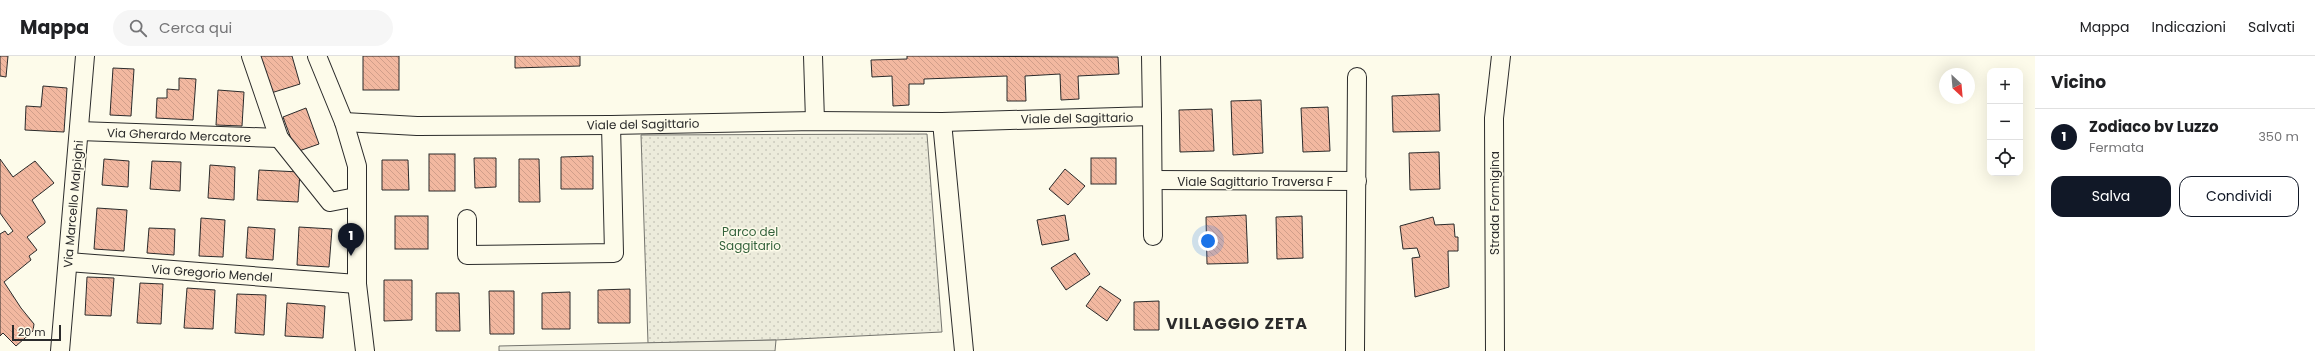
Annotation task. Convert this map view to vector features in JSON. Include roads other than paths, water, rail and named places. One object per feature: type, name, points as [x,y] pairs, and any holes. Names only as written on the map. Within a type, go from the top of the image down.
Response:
[{"type":"street","name":"Via Marcello Malpighi","points":[[60,351],[85,56]]},
{"type":"street","points":[[251,56],[279,138],[330,202],[356,197]]},
{"type":"street","points":[[316,56],[344,122],[357,166],[357,284],[365,351]]},
{"type":"street","points":[[813,56],[815,121]]},
{"type":"street","points":[[1151,56],[1153,236]]},
{"type":"street","name":"Strada Formigina","points":[[1495,351],[1494,118],[1501,56]]},
{"type":"street","points":[[1355,351],[1357,77]]},
{"type":"street","name":"Viale del Sagittario","points":[[344,122],[417,126],[611,125],[815,121],[942,122],[1152,116]]},
{"type":"street","points":[[942,122],[964,351]]},
{"type":"street","points":[[466,219],[467,255],[614,253],[611,125]]},
{"type":"street","name":"Via Gherardo Mercatore","points":[[79,131],[279,138]]},
{"type":"street","name":"Viale Sagittario Traversa F","points":[[1153,180],[1356,181]]},
{"type":"street","name":"Via Gregorio Mendel","points":[[68,262],[357,284]]},
{"type":"place","name":"Zodiaco bv Luzzo","points":[[351,256]]},
{"type":"district","name":"VILLAGGIO ZETA","points":[[1237,323]]},
{"type":"park label","name":"Parco del Saggitario","points":[[750,238]]}]
